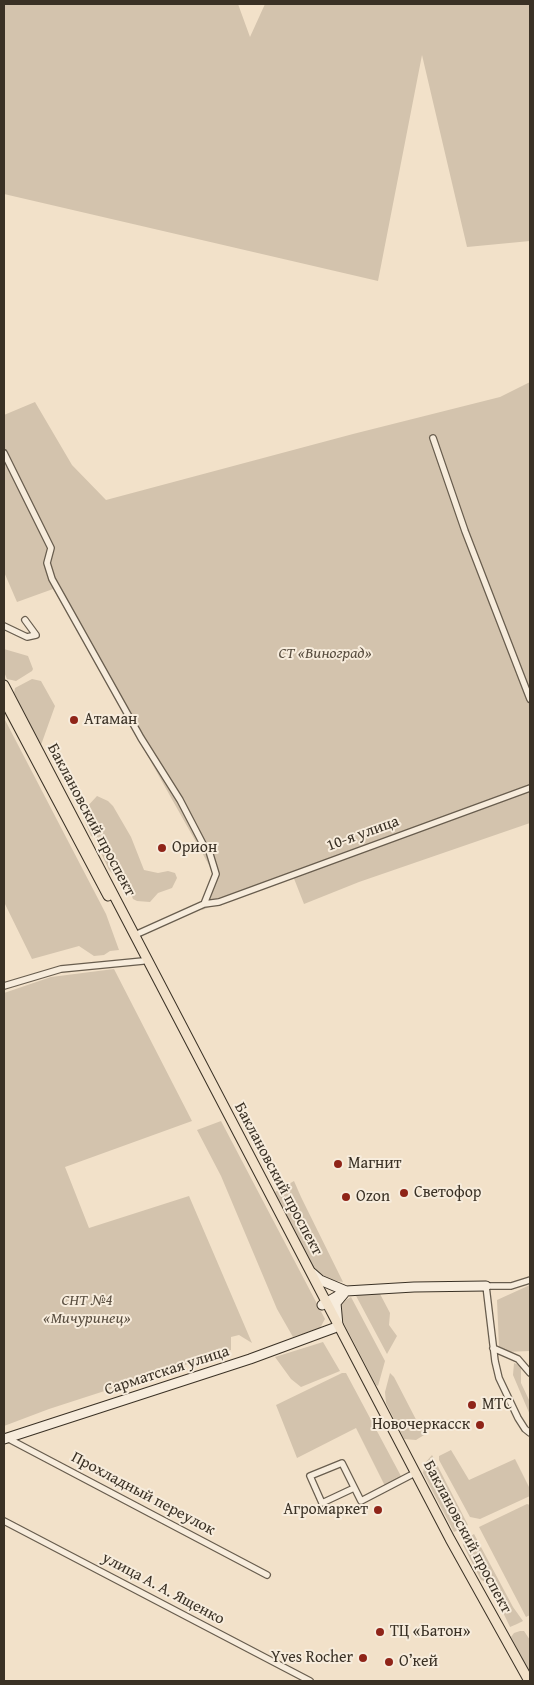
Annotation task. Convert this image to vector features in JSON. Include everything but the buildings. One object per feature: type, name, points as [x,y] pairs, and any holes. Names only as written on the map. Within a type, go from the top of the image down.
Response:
[{"type":"main road","name":"Баклановский проспект","points":[[4,688],[135,935],[177,1031],[324,1304],[522,1681]]},
{"type":"main road","name":"Баклановский проспект","points":[[4,700],[184,1032],[309,1269],[324,1304]]},
{"type":"main road","points":[[309,1269],[320,1280],[346,1291],[414,1287],[486,1286]]},
{"type":"main road","points":[[324,1304],[346,1291]]},
{"type":"main road","points":[[336,1327],[336,1303],[346,1291]]},
{"type":"main road","name":"Баклановский проспект","points":[[336,1327],[411,1475],[499,1635],[529,1681]]},
{"type":"main road","name":"Сарматская улица","points":[[5,1439],[250,1359],[336,1327]]},
{"type":"street","points":[[433,438],[465,531],[530,698]]},
{"type":"street","points":[[4,453],[51,548],[47,563],[52,579],[141,738],[180,800],[204,846],[209,851],[216,874],[204,904]]},
{"type":"street","points":[[4,626],[27,637],[36,635],[25,620]]},
{"type":"street","name":"10-я улица","points":[[135,935],[204,904],[218,902],[530,788]]},
{"type":"street","points":[[4,986],[61,969],[146,961]]},
{"type":"street","points":[[530,1280],[511,1286],[486,1286],[493,1348],[499,1378],[518,1418],[530,1433]]},
{"type":"street","points":[[493,1348],[518,1358],[530,1373]]},
{"type":"street","name":"Прохладный переулок","points":[[5,1439],[267,1575]]},
{"type":"street","points":[[354,1488],[322,1503],[310,1476],[342,1463],[354,1488],[360,1501],[411,1475]]},
{"type":"street","name":"улица А. А. Ященко","points":[[4,1521],[310,1681]]},
{"type":"green space","points":[[4,4],[238,4],[250,37],[265,4],[530,4],[530,241],[467,247],[422,55],[378,281],[4,194]]},
{"type":"green space","name":"СТ «Виноград»","points":[[530,382],[530,823],[359,882],[304,904],[293,876],[202,910],[204,896],[214,874],[53,589],[17,602],[4,572],[4,415],[35,402],[72,465],[106,500],[500,397]]},
{"type":"green space","points":[[4,649],[28,656],[32,671],[16,681],[7,679],[4,672]]},
{"type":"green space","points":[[32,679],[41,681],[55,706],[41,745],[14,693],[15,688]]},
{"type":"green space","points":[[4,718],[106,914],[119,950],[94,956],[79,946],[32,959],[4,902]]},
{"type":"green space","points":[[97,796],[108,801],[113,806],[131,837],[144,870],[158,873],[168,871],[175,873],[177,878],[172,888],[158,893],[150,902],[137,901],[133,899],[126,882],[109,870],[101,853],[105,844],[100,839],[91,836],[83,817],[85,809]]},
{"type":"green space","name":"СНТ №4 «Мичуринец»","points":[[114,969],[192,1121],[65,1167],[89,1228],[189,1196],[252,1343],[239,1335],[231,1337],[231,1350],[49,1409],[4,1426],[4,993],[51,977]]},
{"type":"green space","points":[[221,1121],[325,1319],[320,1328],[293,1337],[277,1309],[221,1176],[197,1130]]},
{"type":"green space","points":[[294,1181],[343,1282],[324,1279],[314,1269],[275,1192]]},
{"type":"green space","points":[[530,1285],[530,1351],[505,1352],[499,1347],[497,1300]]},
{"type":"green space","points":[[354,1292],[379,1292],[390,1313],[389,1325],[397,1336],[387,1354]]},
{"type":"green space","points":[[351,1297],[385,1361],[378,1386],[338,1312],[340,1306]]},
{"type":"green space","points":[[323,1342],[340,1371],[301,1387],[291,1379],[275,1357]]},
{"type":"green space","points":[[514,1363],[521,1366],[521,1383],[530,1402],[530,1415],[513,1375]]},
{"type":"green space","points":[[342,1373],[346,1373],[402,1478],[385,1486],[356,1428],[297,1458],[276,1405]]},
{"type":"green space","points":[[390,1373],[394,1377],[424,1435],[416,1440],[404,1439],[386,1403],[385,1392]]},
{"type":"green space","points":[[451,1450],[469,1480],[515,1459],[530,1489],[530,1496],[480,1519],[470,1517],[439,1460],[439,1456]]},
{"type":"green space","points":[[432,1455],[468,1525],[454,1532],[423,1473],[425,1463]]},
{"type":"green space","points":[[527,1504],[530,1505],[530,1615],[526,1617],[479,1527]]},
{"type":"green space","points":[[474,1534],[513,1607],[523,1621],[510,1627],[489,1583],[481,1580],[463,1545]]},
{"type":"green space","points":[[524,1631],[530,1640],[530,1674],[511,1637],[514,1633]]},
{"type":"place","name":"Атаман","points":[[74,720]]},
{"type":"place","name":"Орион","points":[[162,848]]},
{"type":"place","name":"Магнит","points":[[338,1164]]},
{"type":"place","name":"Светофор","points":[[404,1193]]},
{"type":"place","name":"Ozon","points":[[346,1197]]},
{"type":"place","name":"МТС","points":[[472,1405]]},
{"type":"place","name":"Новочеркасск","points":[[480,1425]]},
{"type":"place","name":"Агромаркет","points":[[378,1510]]},
{"type":"place","name":"ТЦ «Батон»","points":[[380,1632]]},
{"type":"place","name":"Yves Rocher","points":[[363,1658]]},
{"type":"place","name":"О’кей","points":[[389,1662]]}]
